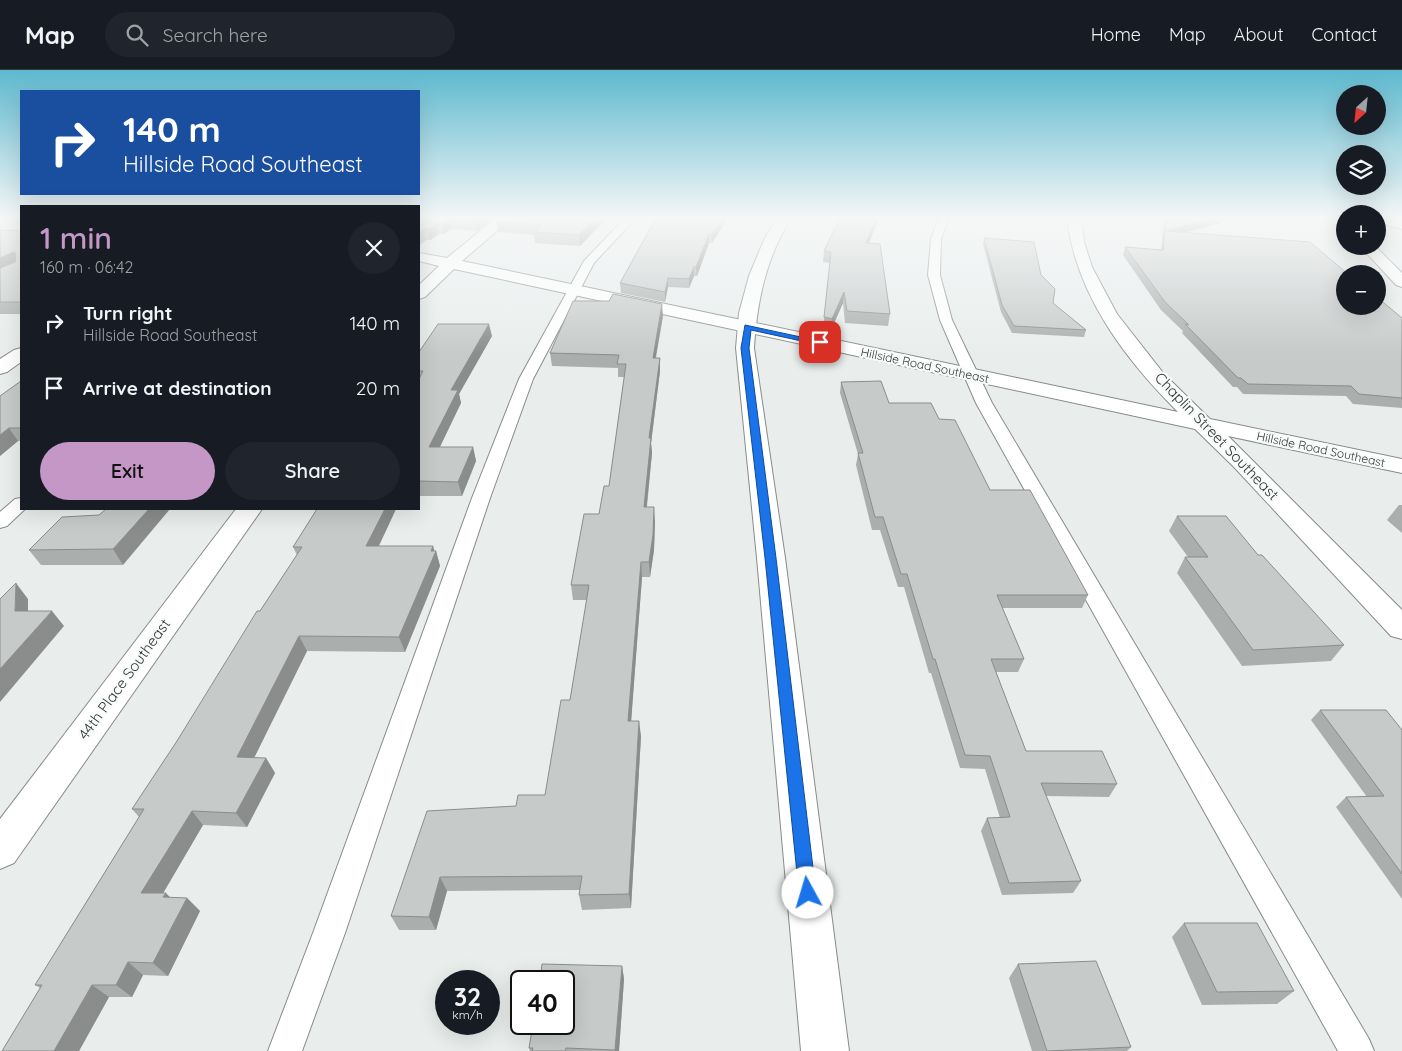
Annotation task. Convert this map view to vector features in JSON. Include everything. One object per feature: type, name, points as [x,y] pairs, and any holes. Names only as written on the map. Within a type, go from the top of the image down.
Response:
[{"type":"street","name":"Hillside Road Southeast","points":[[450,264],[1402,466]]},
{"type":"street","points":[[420,293],[450,264]]},
{"type":"street","points":[[762,264],[748,314],[745,348],[771,558],[825,1051]]},
{"type":"street","name":"Chaplin Street Southeast","points":[[1084,264],[1088,275],[1113,320],[1163,384],[1205,424],[1402,628]]},
{"type":"street","points":[[1384,264],[1402,282]]},
{"type":"street","points":[[0,368],[20,355]]},
{"type":"street","name":"44th Place Southeast","points":[[0,850],[248,510]]},
{"type":"lane","points":[[285,1051],[329,933],[481,498],[526,379],[587,264]]},
{"type":"lane","points":[[935,264],[934,275],[946,320],[984,403],[1356,1051]]},
{"type":"lane","points":[[0,522],[20,504]]},
{"type":"building","points":[[11,264],[20,264],[20,302],[0,302],[0,268]]},
{"type":"building","points":[[631,264],[697,264],[689,279],[668,278],[665,292],[620,283]]},
{"type":"building","points":[[830,264],[883,264],[890,314],[847,311],[844,292],[832,319],[824,317]]},
{"type":"building","points":[[991,264],[1039,264],[1041,275],[1055,289],[1053,303],[1086,330],[1014,326],[1002,305]]},
{"type":"building","points":[[1137,264],[1336,264],[1336,315],[1386,315],[1386,305],[1402,318],[1402,398],[1359,394],[1351,386],[1248,384],[1241,378],[1238,378],[1185,324],[1189,325],[1165,302]]},
{"type":"building","points":[[613,294],[662,304],[653,358],[660,358],[649,438],[651,438],[644,507],[654,507],[653,535],[649,562],[641,562],[628,721],[639,721],[629,894],[579,895],[582,876],[440,877],[429,917],[391,916],[427,811],[516,806],[518,795],[545,795],[561,700],[570,700],[589,585],[571,585],[584,514],[599,514],[604,486],[609,486],[626,364],[617,364],[619,355],[550,353],[573,301],[609,301]]},
{"type":"building","points":[[438,324],[489,324],[451,390],[458,390],[429,447],[473,447],[458,482],[420,481],[420,377],[423,371],[420,371],[420,351]]},
{"type":"building","points":[[881,381],[889,403],[931,403],[939,419],[955,420],[990,490],[1030,490],[1088,595],[997,595],[1024,659],[991,659],[1026,751],[1102,751],[1117,784],[1041,783],[1081,881],[1009,883],[987,818],[1010,817],[990,756],[965,755],[907,574],[901,574],[883,517],[875,517],[858,453],[863,453],[841,382]]},
{"type":"building","points":[[20,382],[20,428],[9,428],[0,435],[0,396]]},
{"type":"building","points":[[105,510],[148,510],[113,549],[29,550],[62,517],[99,515]]},
{"type":"building","points":[[316,510],[384,510],[366,546],[433,546],[431,551],[436,551],[399,637],[299,636],[237,757],[266,758],[236,813],[192,811],[141,893],[166,893],[163,897],[187,898],[153,963],[128,962],[116,985],[92,985],[54,1051],[2,1051],[42,985],[35,985],[144,809],[132,809],[177,741],[257,611],[260,611],[302,547],[293,547]]},
{"type":"building","points":[[1177,516],[1226,516],[1258,555],[1262,555],[1344,645],[1253,650],[1185,557],[1208,557]]},
{"type":"building","points":[[16,583],[15,611],[52,611],[0,669],[0,599]]},
{"type":"building","points":[[1320,710],[1386,710],[1402,730],[1402,874],[1346,797],[1384,796]]},
{"type":"building","points":[[1184,923],[1257,923],[1294,991],[1217,992]]},
{"type":"building","points":[[1096,961],[1131,1047],[1047,1051],[1018,964]]},
{"type":"building","points":[[542,964],[622,966],[615,1050],[566,1048],[565,1051],[532,1051],[533,1048],[529,1048],[531,1035],[575,1035],[575,970],[541,970]]},
{"type":"route","points":[[808,893],[771,558],[745,348],[747,327],[820,342]]}]
